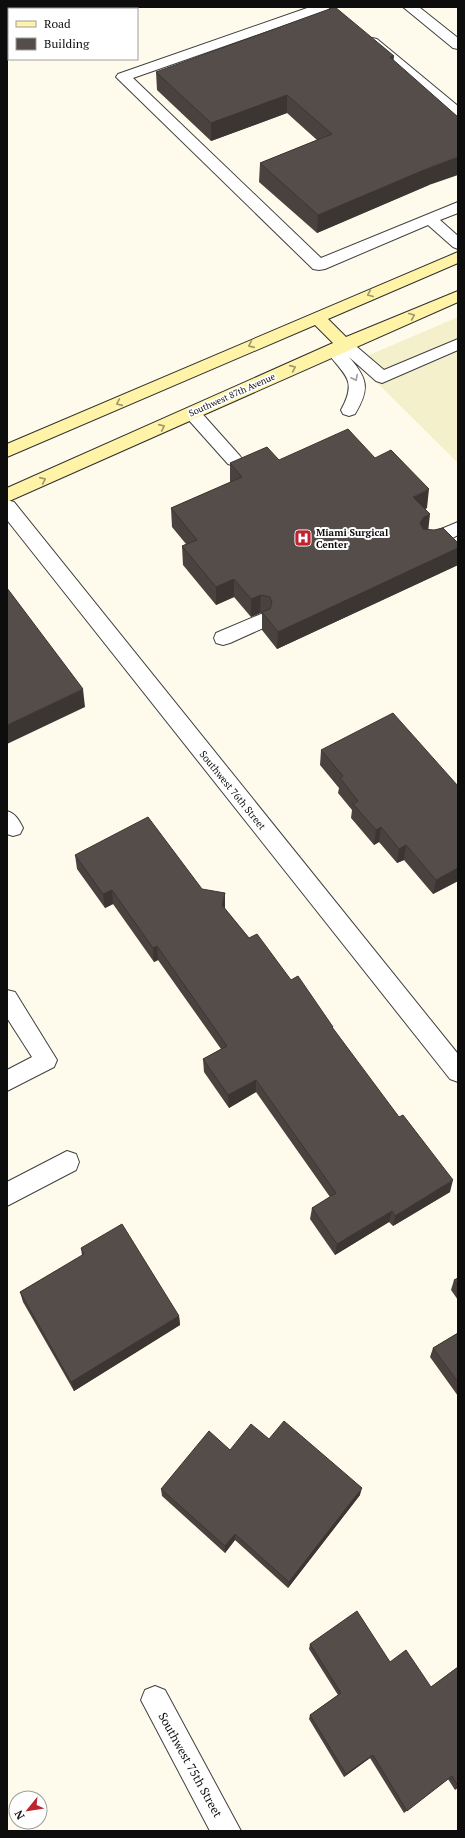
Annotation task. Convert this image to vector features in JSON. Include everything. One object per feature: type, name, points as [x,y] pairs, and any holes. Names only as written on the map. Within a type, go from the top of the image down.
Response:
[{"type":"main road","points":[[7,451],[458,257]]},
{"type":"main road","name":"Southwest 87th Avenue","points":[[7,495],[458,296]]},
{"type":"main road","points":[[317,317],[339,348]]},
{"type":"street","points":[[410,7],[458,45]]},
{"type":"street","name":"Southwest 76th Street","points":[[7,507],[458,1072]]},
{"type":"street","points":[[7,1195],[67,1162]]},
{"type":"street","name":"Southwest 75th Street","points":[[154,1700],[226,1831]]},
{"type":"lane","points":[[329,9],[123,78],[319,265],[458,207]]},
{"type":"lane","points":[[359,31],[458,113]]},
{"type":"lane","points":[[430,219],[458,244]]},
{"type":"lane","points":[[339,348],[364,360],[382,377],[458,344]]},
{"type":"lane","points":[[339,348],[358,382],[357,399],[349,410]]},
{"type":"lane","points":[[192,413],[234,460]]},
{"type":"lane","points":[[428,542],[458,528]]},
{"type":"lane","points":[[223,638],[261,621]]},
{"type":"lane","points":[[7,999],[46,1060],[7,1081]]},
{"type":"shaded area","points":[[458,317],[458,463],[355,361]]},
{"type":"building","points":[[49,7],[117,8],[50,8]]},
{"type":"building","points":[[335,7],[394,56],[390,57],[458,117],[458,157],[318,215],[260,163],[332,134],[287,95],[211,123],[156,72]]},
{"type":"building","points":[[348,429],[375,458],[391,450],[429,489],[413,497],[430,514],[424,517],[420,523],[423,529],[434,530],[443,528],[458,543],[458,548],[278,632],[262,612],[270,609],[272,602],[270,597],[261,595],[251,599],[234,579],[216,587],[182,546],[197,540],[171,508],[242,477],[230,463],[267,447],[279,460]]},
{"type":"building","points":[[7,588],[83,689],[7,725]]},
{"type":"building","points":[[393,713],[458,786],[458,868],[436,880],[406,845],[399,849],[381,827],[376,830],[353,804],[358,801],[340,778],[343,776],[321,750]]},
{"type":"building","points":[[148,817],[202,889],[225,893],[222,905],[249,938],[257,934],[291,980],[298,976],[332,1027],[399,1117],[403,1115],[453,1180],[395,1216],[392,1211],[337,1244],[312,1208],[336,1193],[256,1080],[228,1095],[203,1059],[227,1046],[157,946],[153,948],[112,890],[103,894],[75,855]]},
{"type":"building","points":[[122,1224],[179,1316],[71,1382],[20,1292],[84,1254],[81,1248]]},
{"type":"building","points":[[458,1278],[458,1285],[454,1280]]},
{"type":"building","points":[[458,1333],[458,1382],[433,1348]]},
{"type":"building","points":[[284,1421],[362,1488],[289,1582],[235,1534],[225,1546],[161,1489],[209,1431],[230,1450],[251,1424],[269,1439]]},
{"type":"building","points":[[357,1611],[390,1662],[406,1650],[431,1687],[458,1667],[458,1786],[452,1776],[407,1811],[373,1755],[346,1774],[310,1715],[341,1693],[310,1644]]},
{"type":"place","name":"Miami Surgical Center","points":[[303,538]]}]
